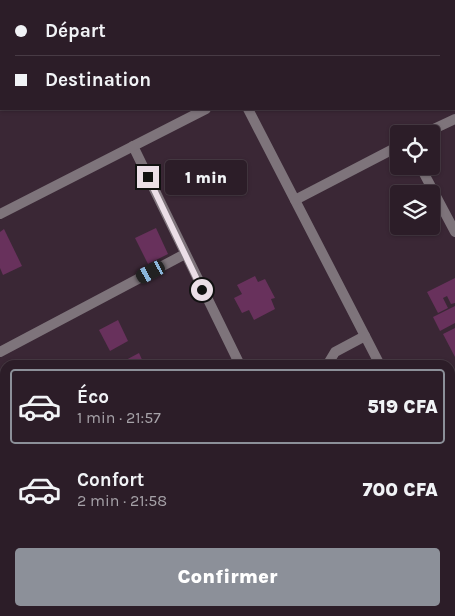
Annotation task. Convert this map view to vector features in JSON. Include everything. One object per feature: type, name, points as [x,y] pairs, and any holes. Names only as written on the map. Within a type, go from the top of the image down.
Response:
[{"type":"street","points":[[0,214],[204,110]]},
{"type":"street","points":[[249,110],[377,360]]},
{"type":"street","points":[[440,126],[455,119]]},
{"type":"street","points":[[133,146],[234,360]]},
{"type":"street","points":[[295,200],[390,151]]},
{"type":"street","points":[[425,175],[455,232]]},
{"type":"street","points":[[0,352],[185,254]]},
{"type":"street","points":[[330,360],[335,352],[365,336]]},
{"type":"building","points":[[156,228],[168,254],[148,264],[135,238]]},
{"type":"building","points":[[4,229],[22,266],[3,275],[0,268],[0,232]]},
{"type":"building","points":[[255,276],[258,282],[265,279],[275,298],[271,299],[275,309],[254,320],[249,310],[242,313],[234,298],[242,294],[237,285]]},
{"type":"building","points":[[455,278],[455,303],[451,304],[447,296],[443,298],[448,308],[438,313],[427,292]]},
{"type":"building","points":[[455,306],[455,323],[440,331],[433,317]]},
{"type":"building","points":[[118,320],[128,341],[110,351],[99,330]]},
{"type":"building","points":[[455,328],[455,357],[443,334]]},
{"type":"building","points":[[139,353],[142,360],[126,360]]},
{"type":"route","points":[[148,177],[202,290]]}]
